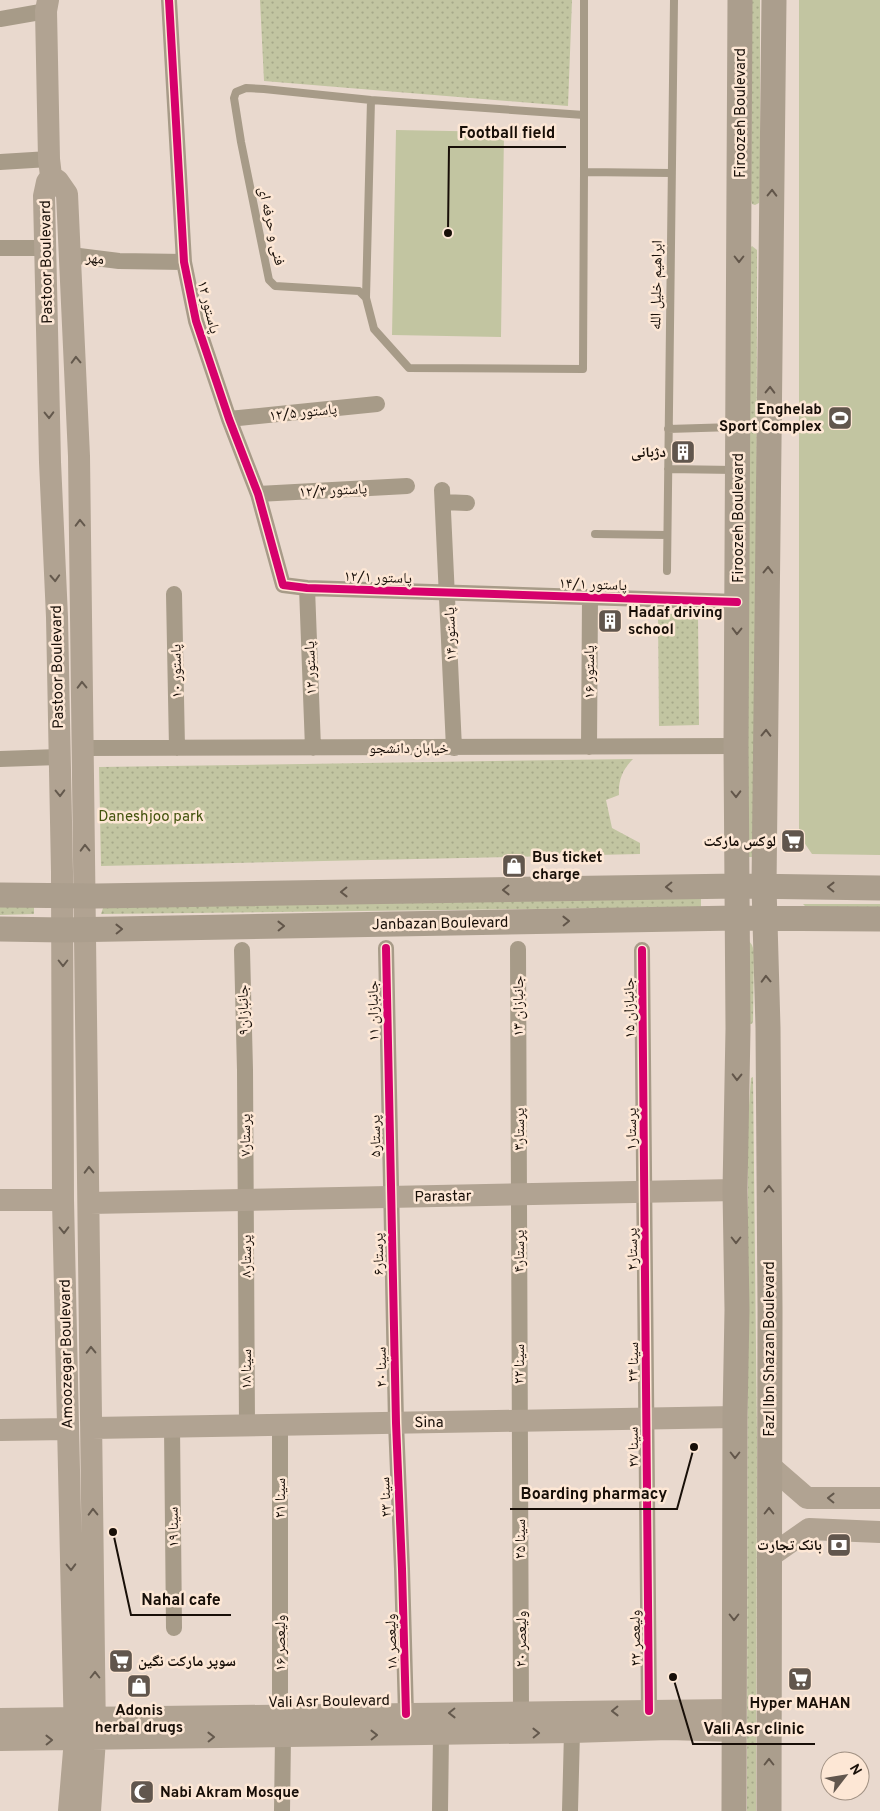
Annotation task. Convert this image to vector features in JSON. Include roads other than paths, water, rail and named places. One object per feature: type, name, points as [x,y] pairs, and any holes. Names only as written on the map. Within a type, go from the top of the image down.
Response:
[{"type":"main road","name":"Firoozeh Boulevard","points":[[738,886],[736,746],[740,0]]},
{"type":"main road","name":"Firoozeh Boulevard","points":[[764,886],[774,0]]},
{"type":"main road","points":[[47,6],[50,167]]},
{"type":"main road","name":"Pastoor Boulevard","points":[[50,167],[44,196],[50,462],[57,617],[59,757],[74,896]]},
{"type":"main road","name":"Pastoor Boulevard","points":[[50,167],[67,194],[79,456],[83,748],[74,896]]},
{"type":"main road","points":[[739,229],[772,228]]},
{"type":"main road","points":[[57,617],[81,617]]},
{"type":"main road","points":[[734,1811],[738,886]]},
{"type":"main road","points":[[0,896],[738,886],[880,888]]},
{"type":"main road","name":"Fazl Ibn Shazan Boulevard","points":[[764,886],[768,1028],[770,1310],[769,1811]]},
{"type":"main road","name":"Amoozegar Boulevard","points":[[74,896],[63,1200],[67,1429],[84,1646]]},
{"type":"main road","name":"Janbazan Boulevard","points":[[0,929],[74,930],[737,918],[880,919]]},
{"type":"main road","name":"Amoozegar Boulevard","points":[[74,930],[90,1203],[92,1428],[84,1646],[85,1729],[90,1811]]},
{"type":"main road","points":[[738,1028],[768,1028]]},
{"type":"main road","name":"Parastar","points":[[90,1203],[736,1190]]},
{"type":"main road","points":[[0,1200],[63,1200]]},
{"type":"main road","name":"Sina","points":[[92,1428],[735,1417]]},
{"type":"main road","points":[[0,1430],[67,1429]]},
{"type":"main road","points":[[769,1465],[807,1498],[880,1498]]},
{"type":"main road","points":[[770,1557],[808,1529],[880,1532]]},
{"type":"main road","name":"Vali Asr Boulevard","points":[[282,1726],[406,1714],[521,1712],[733,1720]]},
{"type":"main road","name":"Vali Asr Boulevard","points":[[0,1740],[85,1729],[282,1726],[441,1734],[572,1732],[662,1717]]},
{"type":"main road","name":"Vali Asr Boulevard","points":[[0,1719],[85,1729]]},
{"type":"main road","name":"Amoozegar Boulevard","points":[[68,1811],[85,1729]]},
{"type":"street","name":"۱۲ پاستور","points":[[169,0],[184,262],[196,321],[229,419],[258,494],[283,585],[307,588]]},
{"type":"street","points":[[0,19],[47,6]]},
{"type":"street","points":[[0,162],[50,167]]},
{"type":"street","points":[[0,248],[45,248]]},
{"type":"street","name":"مهر","points":[[71,255],[119,261],[184,262]]},
{"type":"street","name":"پاستور ۱۲/۵","points":[[229,419],[377,404]]},
{"type":"street","name":"پاستور ۱۲/۳","points":[[258,494],[407,486]]},
{"type":"street","name":"پاستور ۱۴","points":[[454,748],[442,496],[467,503]]},
{"type":"street","name":"پاستور ۱۲/۱","points":[[307,588],[448,592]]},
{"type":"street","name":"پاستور ۱۲","points":[[307,588],[313,748]]},
{"type":"street","name":"پاستور ۱۴/۱","points":[[448,592],[737,602]]},
{"type":"street","name":"پاستور ۱۰","points":[[174,594],[177,748]]},
{"type":"street","name":"پاستور ۱۶","points":[[589,747],[590,597]]},
{"type":"street","name":"خیابان دانشجو","points":[[83,748],[736,746]]},
{"type":"street","points":[[0,759],[59,757]]},
{"type":"street","name":"جانبازان ۱۱","points":[[386,948],[388,1074]]},
{"type":"street","name":"جانبازان ۱۳","points":[[518,949],[518,1064]]},
{"type":"street","name":"جانبازان۹","points":[[242,950],[245,1070]]},
{"type":"street","name":"جانبازان ۱۵","points":[[642,950],[644,1065]]},
{"type":"street","name":"پرستار۳","points":[[518,1064],[519,1194]]},
{"type":"street","name":"پرستار۱","points":[[644,1065],[645,1192]]},
{"type":"street","name":"پرستار۷","points":[[245,1070],[246,1200]]},
{"type":"street","name":"پرستار۵","points":[[388,1074],[390,1197]]},
{"type":"street","name":"پرستار۲","points":[[645,1192],[646,1305]]},
{"type":"street","name":"پرستار۴","points":[[519,1194],[519,1308]]},
{"type":"street","name":"پرستار۶","points":[[390,1197],[393,1310]]},
{"type":"street","name":"پرستار۸","points":[[246,1200],[246,1313]]},
{"type":"street","name":"سینا ۲۴","points":[[646,1305],[647,1418]]},
{"type":"street","name":"سینا ۲۲","points":[[519,1308],[520,1421]]},
{"type":"street","name":"سینا ۲۰","points":[[393,1310],[396,1423]]},
{"type":"street","name":"سینا ۱۸","points":[[246,1313],[247,1426]]},
{"type":"street","name":"سینا ۲۷","points":[[647,1418],[648,1564]]},
{"type":"street","name":"سینا ۲۵","points":[[520,1421],[520,1566]]},
{"type":"street","name":"سینا ۲۳","points":[[396,1423],[402,1570]]},
{"type":"street","name":"سینا ۲۱","points":[[280,1425],[280,1570]]},
{"type":"street","name":"سینا ۱۹","points":[[172,1427],[174,1628]]},
{"type":"street","name":"ولیعصر ۲۲","points":[[648,1564],[662,1717]]},
{"type":"street","name":"ولیعصر ۲۰","points":[[520,1566],[521,1712]]},
{"type":"street","name":"ولیعصر ۱۶","points":[[280,1570],[282,1811]]},
{"type":"street","name":"ولیعصر ۱۸","points":[[402,1570],[406,1714]]},
{"type":"street","points":[[570,1811],[572,1732]]},
{"type":"street","points":[[440,1811],[441,1734]]},
{"type":"lane","points":[[371,100],[366,298],[374,328],[409,368],[583,369],[584,0]]},
{"type":"lane","name":"ابراهیم خلیل الله","points":[[667,571],[674,0]]},
{"type":"lane","name":"فنی و حرفه ای","points":[[366,298],[359,291],[275,286],[269,280],[234,98],[236,92],[246,88],[371,100],[584,115]]},
{"type":"lane","points":[[584,172],[671,173]]},
{"type":"lane","points":[[668,428],[738,427]]},
{"type":"lane","points":[[668,469],[738,470]]},
{"type":"lane","points":[[595,534],[667,535]]},
{"type":"place","name":"Football field","points":[[448,233]]},
{"type":"place","name":"Enghelab Sport Complex","points":[[840,418]]},
{"type":"place","name":"دژبانی","points":[[683,452]]},
{"type":"place","name":"Hadaf driving school","points":[[610,621]]},
{"type":"place","name":"لوکس مارکت","points":[[793,841]]},
{"type":"place","name":"Bus ticket charge","points":[[514,866]]},
{"type":"place","name":"Boarding pharmacy","points":[[694,1447]]},
{"type":"place","name":"Nahal cafe","points":[[113,1532]]},
{"type":"place","name":"بانک تجارت","points":[[839,1545]]},
{"type":"place","name":"سوپر مارکت نگین","points":[[121,1661]]},
{"type":"place","name":"Vali Asr clinic","points":[[673,1677]]},
{"type":"place","name":"Hyper MAHAN","points":[[800,1679]]},
{"type":"place","name":"Adonis herbal drugs","points":[[139,1686]]},
{"type":"place","name":"Nabi Akram Mosque","points":[[142,1792]]},
{"type":"park label","name":"Daneshjoo park","points":[[151,816]]}]
